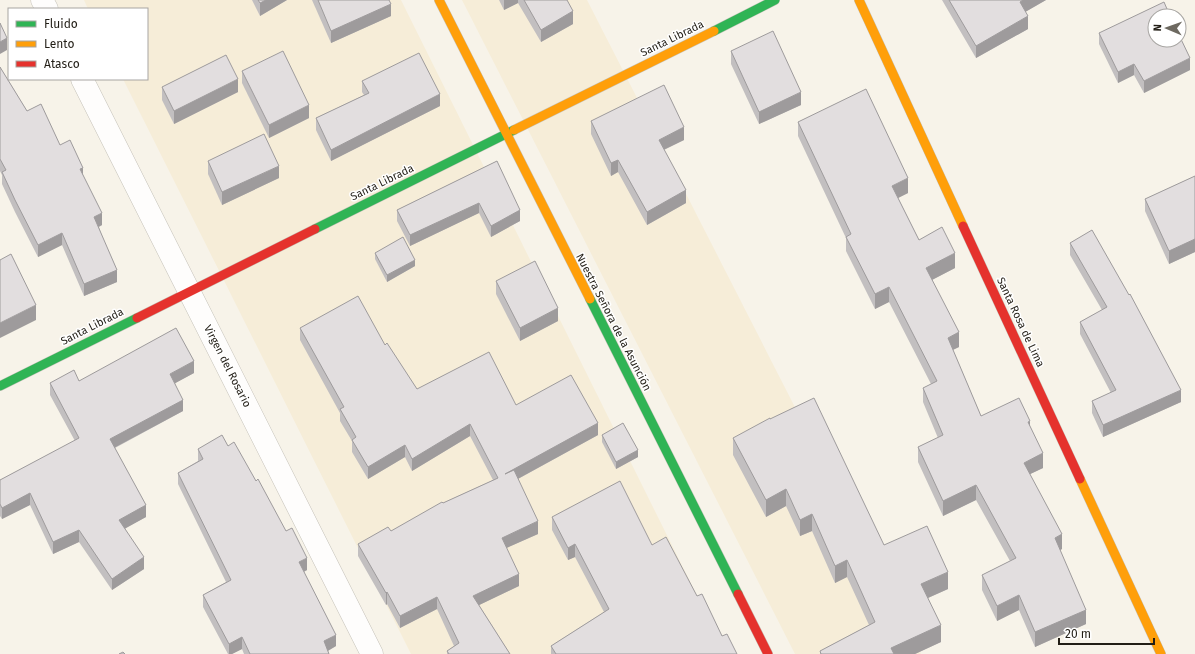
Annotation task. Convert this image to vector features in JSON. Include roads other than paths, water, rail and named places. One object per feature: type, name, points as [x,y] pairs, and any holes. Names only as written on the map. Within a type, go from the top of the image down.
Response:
[{"type":"street","name":"Nuestra Señora de la Asunción","points":[[439,0],[768,654]]},
{"type":"street","name":"Santa Librada","points":[[0,386],[775,0]]},
{"type":"street","name":"Santa Rosa de Lima","points":[[859,0],[1161,654]]},
{"type":"street","name":"Virgen del Rosario","points":[[83,80],[372,654]]}]
